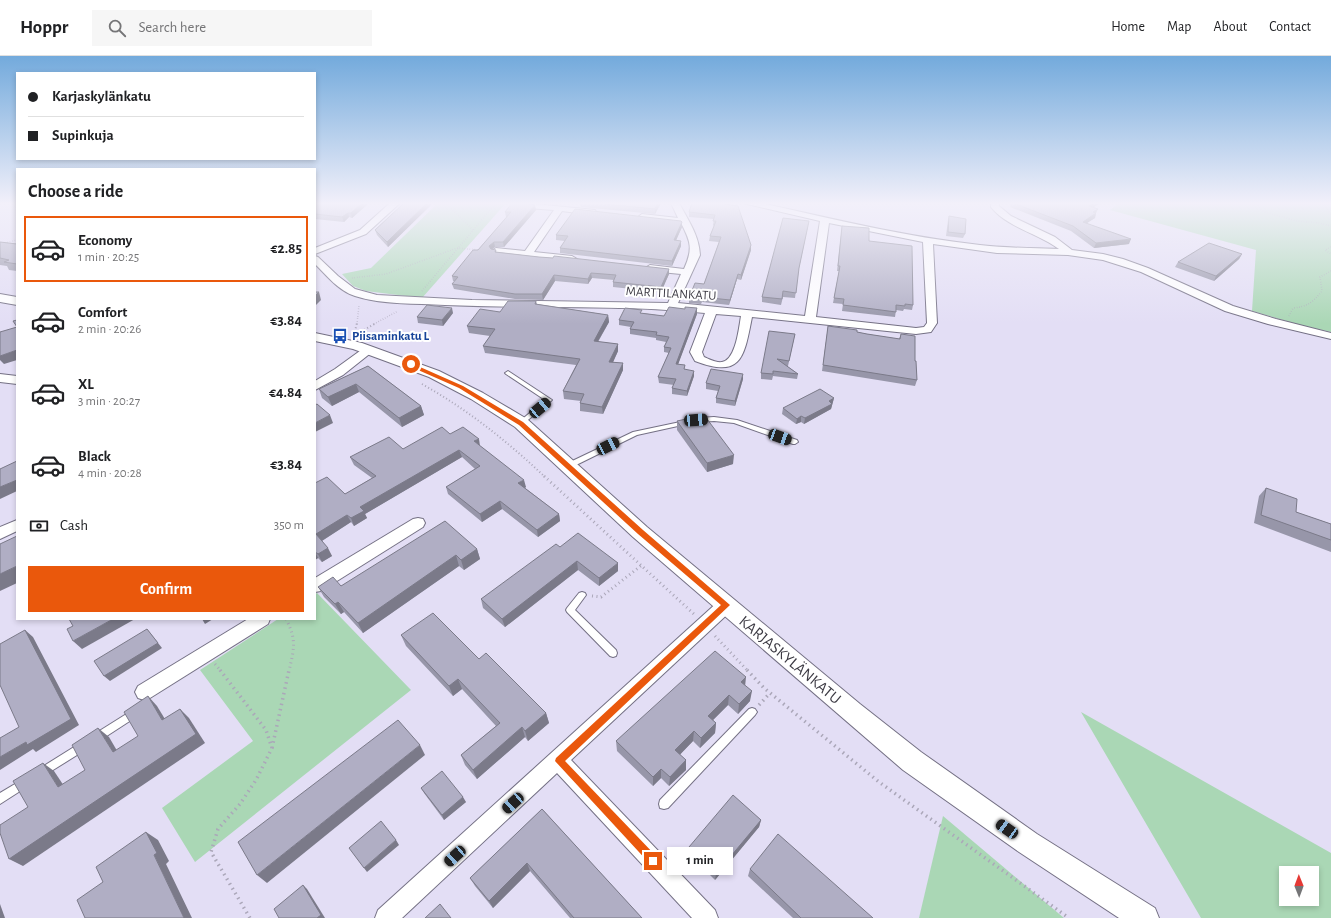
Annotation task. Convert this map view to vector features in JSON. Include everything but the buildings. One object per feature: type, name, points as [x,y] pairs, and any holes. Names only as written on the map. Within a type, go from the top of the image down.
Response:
[{"type":"street","points":[[316,251],[335,243]]},
{"type":"street","points":[[527,254],[535,243]]},
{"type":"street","points":[[672,306],[696,255],[694,243]]},
{"type":"street","points":[[810,320],[821,243]]},
{"type":"street","name":"MARTTILANKATU","points":[[316,260],[334,278],[351,291],[377,298],[472,303],[672,306],[916,331],[927,330],[932,323],[928,243]]},
{"type":"street","points":[[940,243],[1015,251],[1068,251],[1121,261],[1215,303],[1281,325],[1331,336]]},
{"type":"street","points":[[1058,243],[1068,251]]},
{"type":"street","points":[[496,251],[580,260]]},
{"type":"street","points":[[642,267],[688,272]]},
{"type":"street","points":[[0,298],[16,301]]},
{"type":"street","points":[[712,309],[696,352],[699,359],[706,362],[725,365],[732,363],[737,357],[747,313]]},
{"type":"street","name":"KARJASKYLÄNKATU","points":[[316,337],[349,339],[368,350],[411,364],[448,380],[521,424],[640,532],[912,761],[1028,843],[1146,918]]},
{"type":"street","points":[[316,385],[339,372],[368,350]]},
{"type":"street","points":[[0,378],[16,380]]},
{"type":"street","points":[[316,585],[418,523]]},
{"type":"street","points":[[0,533],[16,525]]},
{"type":"street","points":[[386,918],[559,761],[726,605]]},
{"type":"street","points":[[145,701],[207,654],[260,620]]},
{"type":"street","points":[[559,761],[707,918]]},
{"type":"lane","points":[[508,373],[549,400],[521,424]]},
{"type":"lane","points":[[568,466],[635,433],[696,420],[714,419],[735,421],[795,442]]},
{"type":"lane","points":[[582,595],[570,610],[613,653]]},
{"type":"lane","points":[[0,799],[145,701]]},
{"type":"lane","points":[[664,804],[752,712]]},
{"type":"path","points":[[349,339],[413,301],[461,243]]},
{"type":"path","points":[[1331,246],[1326,250],[1331,254]]},
{"type":"path","points":[[334,278],[363,278],[382,275],[457,248],[496,251]]},
{"type":"path","points":[[1281,325],[1289,316],[1293,308],[1304,308],[1311,305],[1322,291],[1320,277],[1331,271]]},
{"type":"path","points":[[349,339],[358,321],[359,294]]},
{"type":"path","points":[[582,595],[600,597],[642,565]]},
{"type":"path","points":[[250,918],[211,852],[218,829],[240,804],[256,780],[272,748],[294,648],[293,632],[287,620]]},
{"type":"path","points":[[207,654],[266,730],[272,748]]},
{"type":"path","points":[[752,712],[770,693]]},
{"type":"green space","points":[[397,243],[470,243],[422,298],[366,291],[353,286],[342,274],[371,268]]},
{"type":"green space","points":[[1231,243],[1331,243],[1331,332],[1252,311],[1256,250]]},
{"type":"green space","points":[[316,594],[411,690],[195,862],[162,808],[253,741],[200,670],[276,620],[316,620]]},
{"type":"green space","points":[[1081,712],[1331,853],[1331,918],[1201,918]]},
{"type":"green space","points":[[943,816],[1064,918],[919,918]]},
{"type":"place","name":"Piisaminkatu L","points":[[340,336]]},
{"type":"route","points":[[411,364],[461,387],[521,424],[534,434],[640,532],[726,605],[559,761],[653,861]]}]
